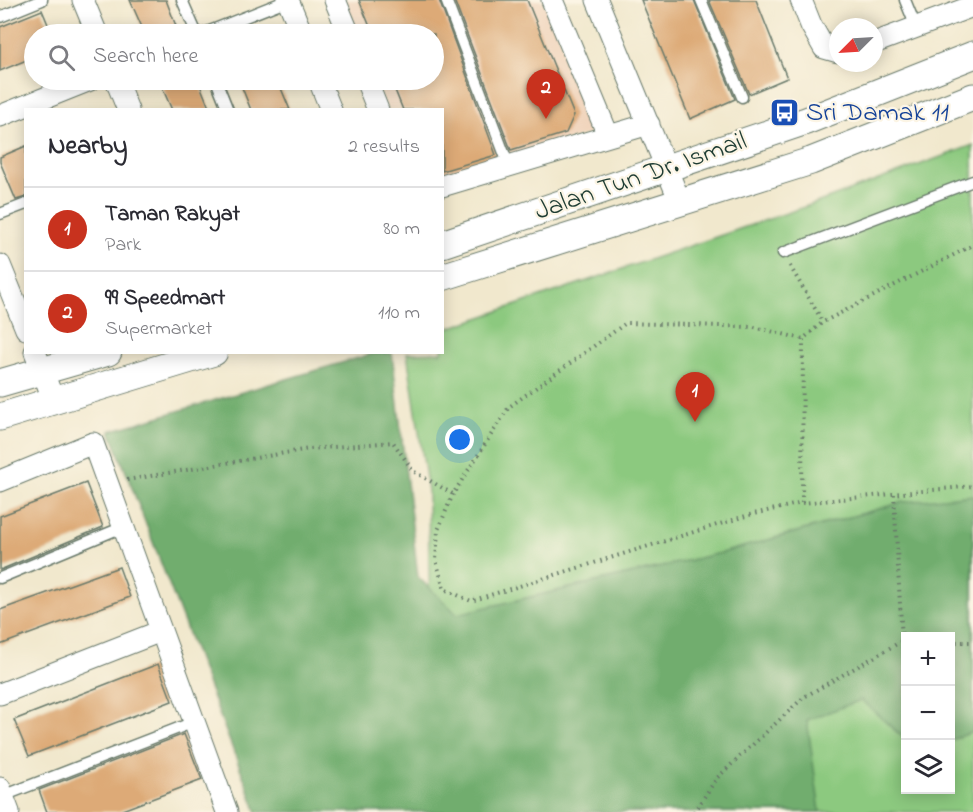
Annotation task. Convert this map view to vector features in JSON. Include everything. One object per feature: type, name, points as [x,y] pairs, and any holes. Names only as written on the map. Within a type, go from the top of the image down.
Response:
[{"type":"street","points":[[83,0],[93,24]]},
{"type":"street","points":[[288,0],[298,24]]},
{"type":"street","points":[[335,0],[345,24]]},
{"type":"street","points":[[552,0],[608,135]]},
{"type":"street","points":[[597,0],[681,204]]},
{"type":"street","points":[[801,0],[824,48],[829,49]]},
{"type":"street","points":[[883,40],[973,6]]},
{"type":"street","name":"Jalan Tun Dr. Ismail","points":[[444,243],[806,121],[973,55]]},
{"type":"street","points":[[0,116],[65,90]]},
{"type":"street","points":[[120,90],[127,108]]},
{"type":"street","points":[[323,90],[330,108]]},
{"type":"street","points":[[370,90],[377,108]]},
{"type":"street","name":"Jalan Tun Dr. Ismail","points":[[444,276],[681,204],[811,161],[973,97]]},
{"type":"street","points":[[444,185],[649,124]]},
{"type":"street","points":[[0,265],[24,324]]},
{"type":"street","points":[[0,383],[39,362],[94,354]]},
{"type":"street","points":[[0,417],[207,354]]},
{"type":"street","points":[[39,362],[54,401]]},
{"type":"street","points":[[0,481],[93,443],[227,812]]},
{"type":"street","points":[[0,694],[161,631]]},
{"type":"lane","points":[[0,17],[42,0]]},
{"type":"lane","points":[[182,0],[193,24]]},
{"type":"lane","points":[[227,24],[288,0]]},
{"type":"lane","points":[[446,0],[509,165]]},
{"type":"lane","points":[[701,0],[742,97]]},
{"type":"lane","points":[[905,0],[916,27]]},
{"type":"lane","points":[[220,90],[227,108]]},
{"type":"lane","points":[[783,253],[973,182]]},
{"type":"lane","points":[[0,214],[24,205]]},
{"type":"lane","points":[[0,578],[123,527]]},
{"type":"lane","points":[[4,799],[194,722]]},
{"type":"path","points":[[802,503],[803,339],[823,322],[973,245]]},
{"type":"path","points":[[783,253],[823,322]]},
{"type":"path","points":[[803,339],[754,327],[626,323],[509,407],[453,494],[438,530],[436,560],[444,589],[471,602],[749,515],[802,503],[973,486]]},
{"type":"path","points":[[122,481],[309,449],[393,442],[413,471],[453,494]]},
{"type":"path","points":[[894,494],[903,632]]},
{"type":"path","points":[[955,642],[973,642]]},
{"type":"path","points":[[694,812],[717,778],[804,697],[901,643]]},
{"type":"shaded area","points":[[343,0],[544,0],[599,131],[444,177],[444,108],[387,108],[379,90],[444,90],[444,24],[353,24]]},
{"type":"green space","points":[[973,145],[973,812],[681,812],[430,648],[428,491],[407,354],[444,354],[444,330],[816,203]]},
{"type":"green space","points":[[372,354],[392,354],[418,577],[457,614],[725,552],[903,502],[973,495],[973,732],[955,739],[955,632],[901,632],[901,735],[861,700],[807,720],[820,812],[257,812],[110,431]]},
{"type":"building","points":[[130,0],[166,0],[175,24],[141,24]]},
{"type":"building","points":[[359,0],[439,0],[496,155],[444,170],[444,108],[402,108],[395,90],[444,90],[444,24],[369,24]]},
{"type":"building","points":[[454,0],[527,0],[574,115],[566,133],[511,150]]},
{"type":"building","points":[[641,0],[694,0],[735,99],[690,119]]},
{"type":"building","points":[[709,0],[756,0],[787,78],[749,94]]},
{"type":"building","points":[[42,10],[48,24],[24,24],[24,61],[0,71],[0,27]]},
{"type":"building","points":[[163,90],[202,90],[209,108],[171,108]]},
{"type":"building","points":[[243,90],[282,90],[289,108],[250,108]]},
{"type":"building","points":[[24,147],[24,198],[16,200],[0,157]]},
{"type":"building","points":[[86,483],[103,527],[0,570],[0,516]]},
{"type":"building","points":[[119,567],[130,597],[0,645],[0,610]]},
{"type":"building","points":[[158,664],[172,701],[29,756],[14,720]]},
{"type":"building","points":[[184,734],[202,780],[117,812],[47,812],[39,790]]},
{"type":"place","name":"Sri Damak 11","points":[[785,113]]},
{"type":"place","name":"99 Speedmart","points":[[546,119]]},
{"type":"place","name":"Taman Rakyat","points":[[695,422]]}]
